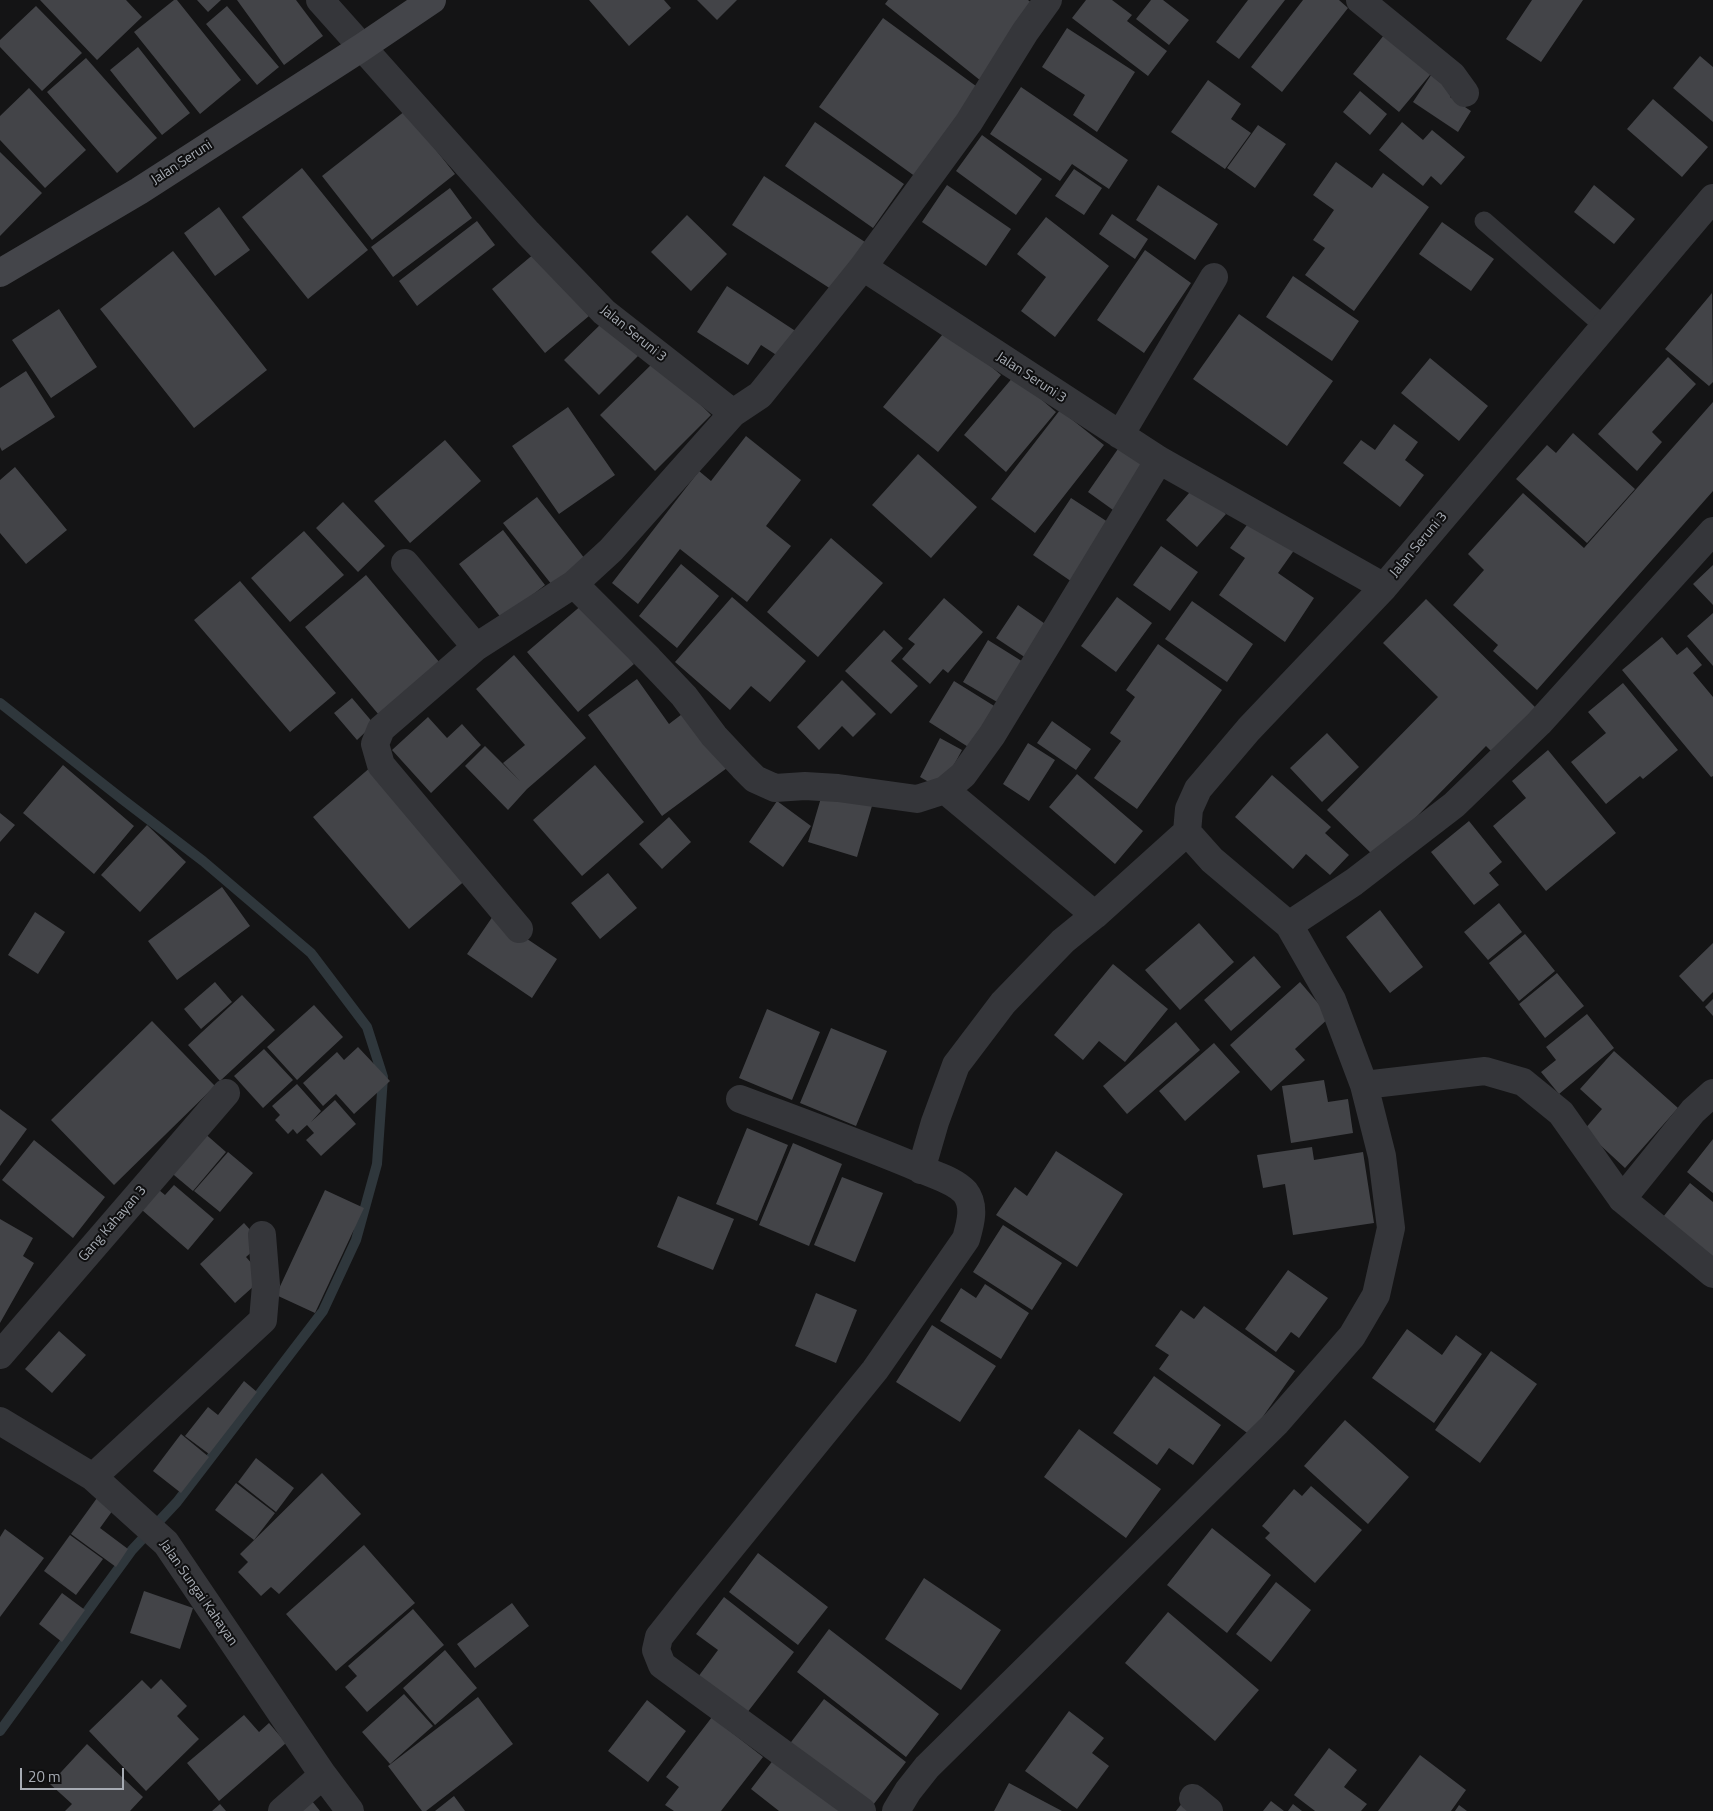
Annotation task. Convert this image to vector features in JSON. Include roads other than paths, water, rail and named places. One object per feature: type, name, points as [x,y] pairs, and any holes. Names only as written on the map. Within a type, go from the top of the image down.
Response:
[{"type":"street","name":"Jalan Seruni 3","points":[[320,0],[528,233],[604,312],[733,413]]},
{"type":"street","name":"Jalan Seruni","points":[[0,273],[139,192],[432,0]]},
{"type":"street","points":[[519,929],[381,765],[375,744],[381,729],[476,648],[574,584],[610,550],[733,413],[760,395],[863,267],[969,122],[1025,32],[1048,0]]},
{"type":"street","points":[[1360,0],[1452,75],[1465,93]]},
{"type":"street","name":"Jalan Seruni 3","points":[[863,267],[1159,460],[1384,587],[1713,198]]},
{"type":"street","points":[[1120,435],[1214,277]]},
{"type":"street","points":[[574,584],[684,696],[714,736],[755,779],[775,788],[806,786],[838,788],[917,799],[946,790],[964,775],[992,735],[1159,460]]},
{"type":"street","points":[[1288,924],[1354,882],[1454,805],[1540,723],[1713,531]]},
{"type":"street","points":[[405,563],[476,648]]},
{"type":"street","points":[[921,1170],[935,1122],[956,1065],[1003,1003],[1063,941],[1095,915],[1187,832],[1189,809],[1198,789],[1250,729],[1384,587]]},
{"type":"street","points":[[946,790],[1095,915]]},
{"type":"street","points":[[896,1811],[908,1791],[927,1767],[1276,1423],[1352,1336],[1376,1296],[1391,1228],[1382,1156],[1364,1085],[1332,1000],[1288,924],[1212,860],[1187,832]]},
{"type":"street","points":[[1364,1085],[1485,1071],[1523,1082],[1561,1113],[1622,1199],[1713,1274]]},
{"type":"street","name":"Gang Kahayan 3","points":[[0,1355],[226,1093]]},
{"type":"street","points":[[1622,1199],[1693,1112],[1713,1093]]},
{"type":"street","points":[[740,1099],[953,1182],[966,1193],[971,1207],[971,1222],[966,1239],[876,1370],[659,1637],[656,1650],[662,1665],[862,1811]]},
{"type":"street","points":[[94,1477],[263,1320],[266,1285],[262,1235]]},
{"type":"street","name":"Jalan Sungai Kahayan","points":[[0,1421],[94,1477],[166,1543],[323,1775],[350,1811]]},
{"type":"street","points":[[282,1811],[323,1775]]},
{"type":"lane","points":[[1484,221],[1604,326]]},
{"type":"waterway","points":[[0,703],[203,861],[311,953],[367,1027],[383,1077],[377,1164],[356,1240],[323,1311],[177,1502],[132,1550],[0,1731]]}]
